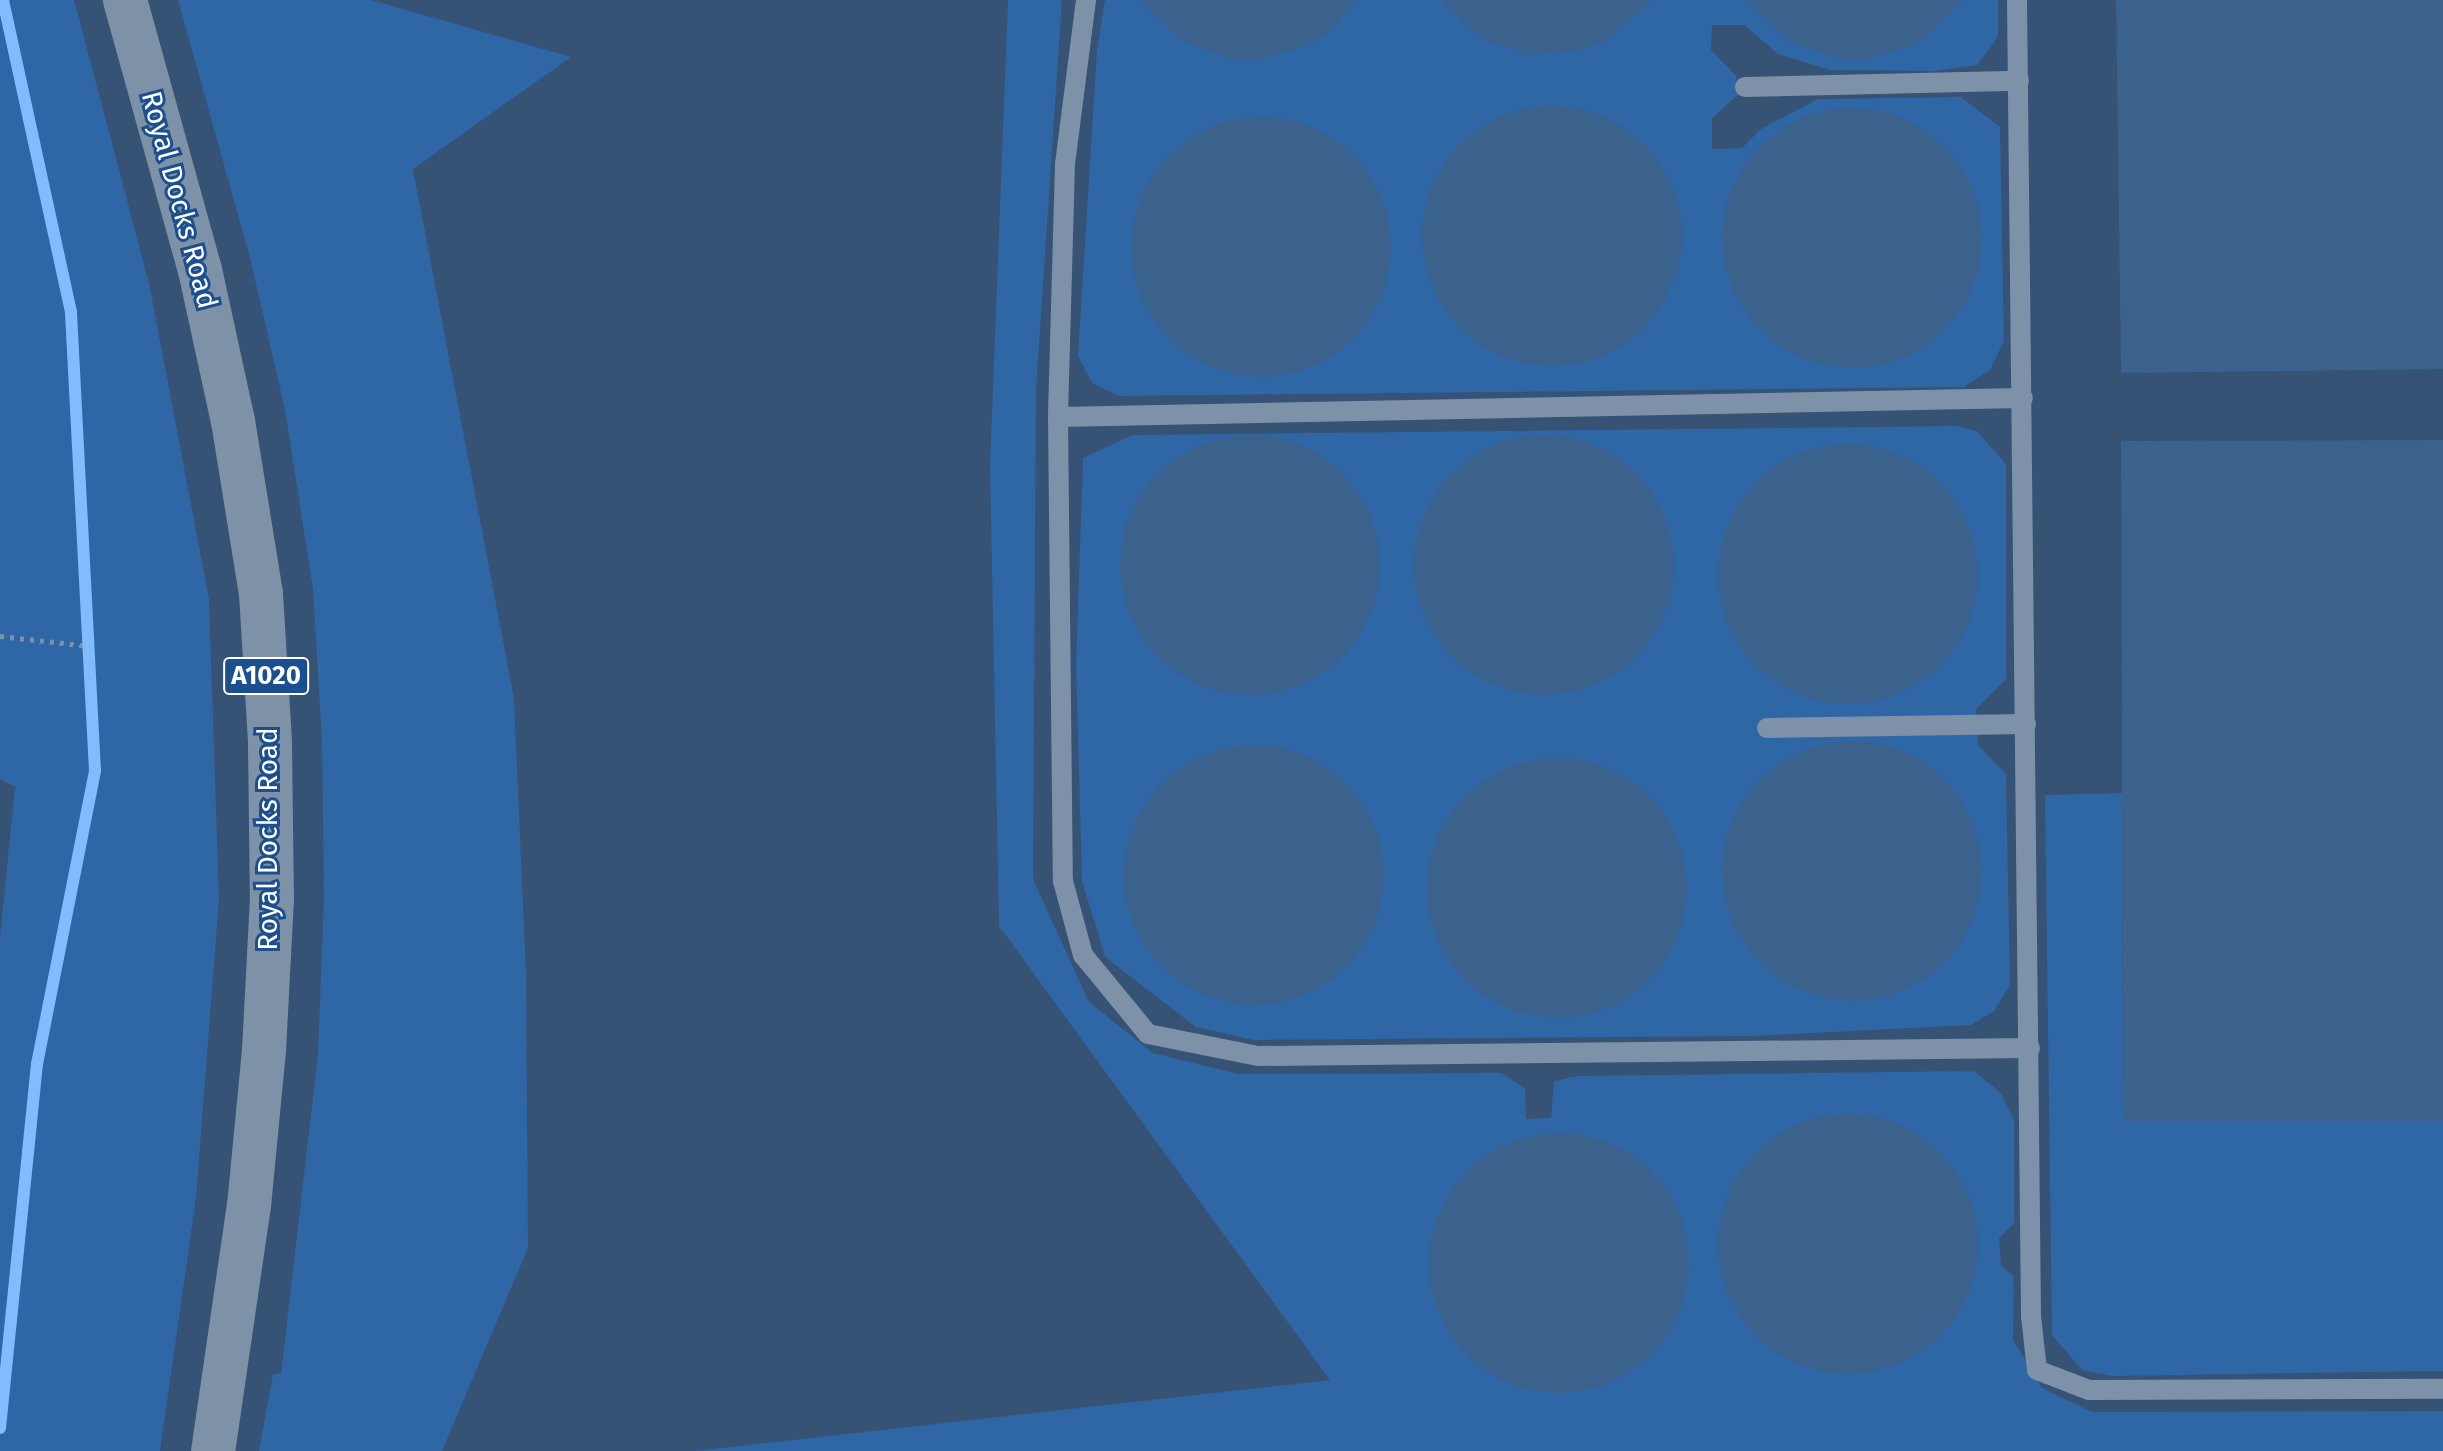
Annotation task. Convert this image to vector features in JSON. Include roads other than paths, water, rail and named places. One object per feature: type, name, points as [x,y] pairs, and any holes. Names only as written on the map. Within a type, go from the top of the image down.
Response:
[{"type":"highway","name":"Royal Docks Road","points":[[125,0],[200,270],[233,421],[261,594],[272,898],[263,1066],[227,1366],[213,1451]]},
{"type":"lane","points":[[1086,0],[1065,164],[1058,417],[1063,881],[1083,955],[1148,1034],[1258,1056],[2030,1048]]},
{"type":"lane","points":[[2017,0],[2031,1316],[2037,1370],[2089,1390],[2443,1389]]},
{"type":"lane","points":[[1745,87],[2019,81]]},
{"type":"lane","points":[[1058,417],[2023,398]]},
{"type":"lane","points":[[1767,728],[2026,724]]}]
